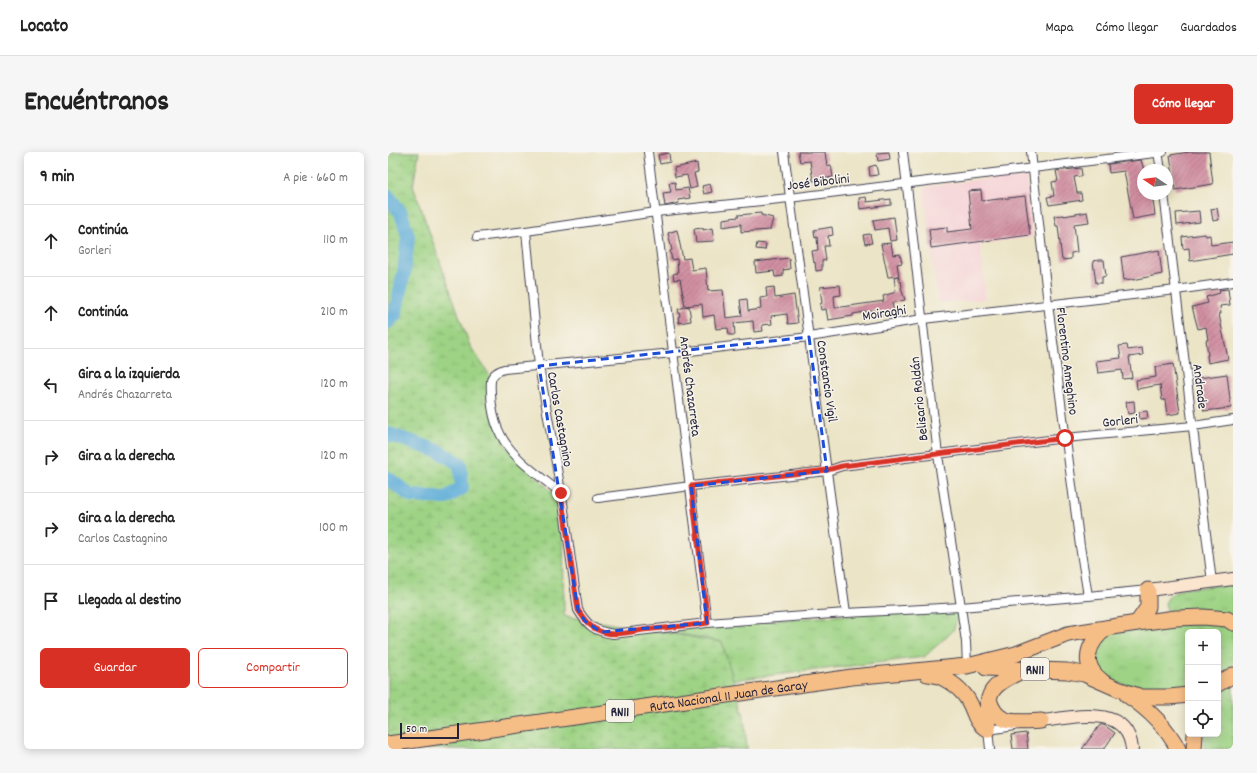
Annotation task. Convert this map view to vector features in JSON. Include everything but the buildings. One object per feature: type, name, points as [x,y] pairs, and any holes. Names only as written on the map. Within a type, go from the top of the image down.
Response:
[{"type":"highway","points":[[1137,623],[1148,607],[1148,590]]},
{"type":"highway","points":[[1148,607],[1161,620]]},
{"type":"highway","name":"Ruta Nacional 11 Juan de Garay","points":[[388,744],[852,677],[967,666],[1016,654],[1062,635],[1137,623],[1211,617],[1227,619],[1233,622]]},
{"type":"highway","name":"Ruta Nacional 11 Juan de Garay","points":[[1107,628],[1098,634],[1089,651],[1088,659],[1095,674],[1112,687],[1142,696],[1155,698],[1185,695]]},
{"type":"highway","name":"Ruta Nacional 11 Juan de Garay","points":[[951,668],[1026,669],[1067,671],[1084,674],[1135,700],[1158,720],[1178,749]]},
{"type":"highway","points":[[988,730],[986,710],[988,699],[992,692],[998,684],[1026,669]]},
{"type":"highway","points":[[904,673],[934,674],[945,679],[957,688],[967,699],[977,722],[988,730]]},
{"type":"highway","points":[[988,699],[994,712],[1005,720],[1011,722],[1041,722]]},
{"type":"highway","points":[[1194,749],[1195,737]]},
{"type":"main road","points":[[1148,590],[1233,578]]},
{"type":"main road","points":[[1041,722],[1095,715],[1108,718],[1122,726],[1128,734],[1132,749]]},
{"type":"street","name":"Andrés Chazarreta","points":[[648,152],[708,623]]},
{"type":"street","name":"Constancio Vigil","points":[[784,152],[846,613]]},
{"type":"street","name":"Belisario Roldán","points":[[903,152],[938,455],[966,642],[967,666]]},
{"type":"street","name":"Florentino Ameghino","points":[[1031,152],[1065,438],[1088,596]]},
{"type":"street","name":"José Bibolini","points":[[477,237],[526,232],[656,212],[1033,169],[1160,152]]},
{"type":"street","points":[[1160,152],[1161,164]]},
{"type":"street","name":"Andrade","points":[[1165,200],[1212,582]]},
{"type":"street","name":"Carlos Castagnino","points":[[526,232],[539,366],[561,493],[578,610],[585,621],[593,628],[601,632],[613,634],[708,623]]},
{"type":"street","name":"Moiraghi","points":[[561,493],[517,457],[508,448],[500,435],[491,406],[491,377],[495,372],[504,369],[673,353],[809,337],[923,319],[1233,282]]},
{"type":"street","name":"Gorleri","points":[[598,498],[827,470],[842,466],[1065,438],[1192,426],[1233,420]]},
{"type":"street","points":[[708,623],[846,613],[961,607],[1148,590]]},
{"type":"street","points":[[990,749],[988,730],[1041,722]]},
{"type":"highlighted area","points":[[809,337],[827,471],[691,486],[707,623],[601,632],[585,621],[578,610],[539,366]]},
{"type":"shaded area","points":[[1026,174],[1033,237],[980,244],[986,299],[938,303],[924,190],[928,186]]},
{"type":"green space","points":[[388,152],[419,152],[413,186],[470,346],[491,377],[491,406],[508,448],[563,503],[564,616],[722,642],[744,716],[747,749],[388,749]]},
{"type":"green space","points":[[1233,584],[1233,622],[1177,615],[1167,611],[1165,603],[1170,595],[1183,589]]},
{"type":"green space","points":[[961,607],[953,631],[924,657],[733,680],[722,642],[652,629]]},
{"type":"green space","points":[[1210,621],[1229,627],[1233,631],[1233,668],[1221,678],[1221,629],[1185,629],[1185,690],[1155,693],[1112,681],[1098,671],[1094,650],[1109,633]]},
{"type":"green space","points":[[1233,682],[1233,749],[1204,749],[1204,737],[1221,737],[1221,691],[1223,688]]},
{"type":"waterway","points":[[388,196],[401,213],[408,236],[404,272],[395,315],[388,322]]},
{"type":"waterway","points":[[388,434],[438,451],[460,464],[462,488],[446,498],[411,496],[388,478]]},
{"type":"route","points":[[561,493],[578,610],[585,621],[593,628],[601,632],[613,634],[708,623],[691,486],[827,470],[842,466],[1065,438]]}]
